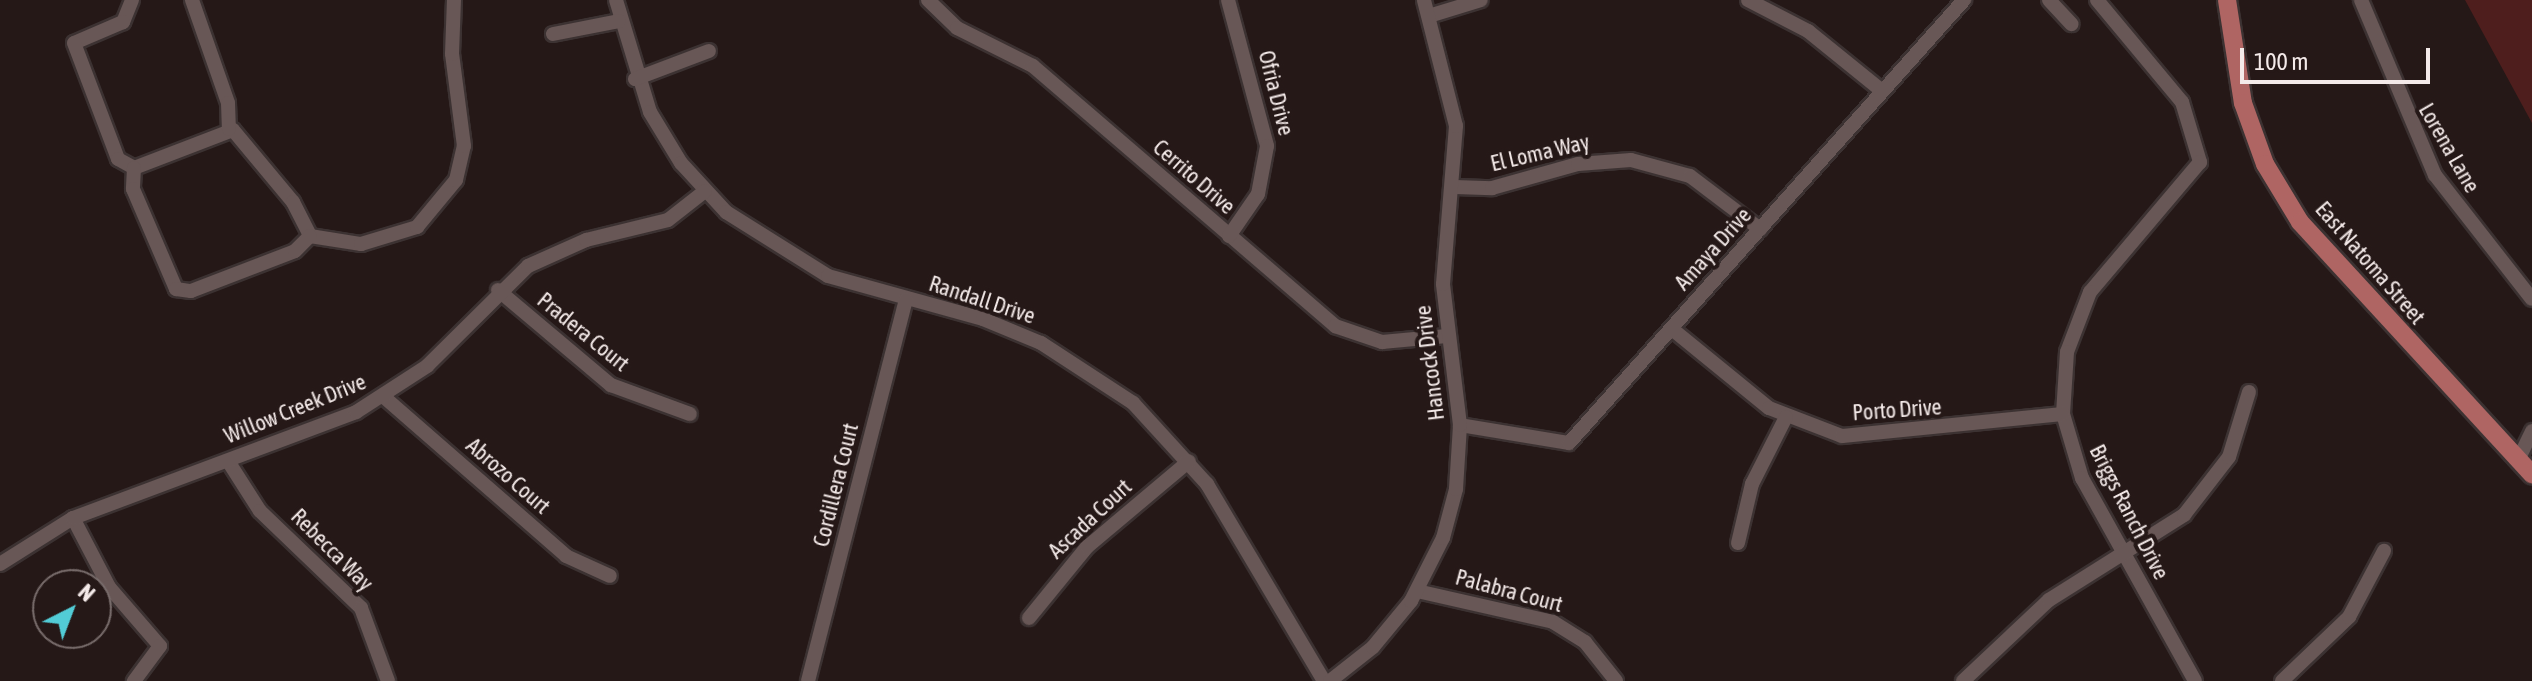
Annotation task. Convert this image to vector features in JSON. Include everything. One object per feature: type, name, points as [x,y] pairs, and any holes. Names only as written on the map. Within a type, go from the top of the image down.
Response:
[{"type":"main road","name":"East Natoma Street","points":[[2227,0],[2243,103],[2265,164],[2300,222],[2525,456],[2532,474]]},
{"type":"street","points":[[132,0],[123,22],[74,43],[112,151],[134,168]]},
{"type":"street","points":[[192,0],[228,103],[229,129]]},
{"type":"street","points":[[134,168],[133,189],[176,289],[191,291],[295,251],[310,236],[392,239],[428,219],[450,192],[464,146],[452,54],[454,0]]},
{"type":"street","name":"Randall Drive","points":[[616,0],[635,79],[668,143],[705,191],[795,261],[906,299],[983,319],[1069,358],[1133,403],[1189,461],[1327,681]]},
{"type":"street","name":"Cerrito Drive","points":[[928,0],[957,28],[1033,66],[1229,236],[1346,332],[1394,343],[1447,336]]},
{"type":"street","name":"Ofria Drive","points":[[1228,0],[1267,146],[1258,194],[1229,236]]},
{"type":"street","name":"Hancock Drive","points":[[1327,681],[1373,647],[1417,591],[1452,509],[1460,425],[1443,284],[1455,187],[1451,96],[1424,0]]},
{"type":"street","points":[[1429,16],[1481,0]]},
{"type":"street","points":[[1748,0],[1808,31],[1882,91]]},
{"type":"street","name":"Amaya Drive","points":[[1460,425],[1569,443],[1964,0]]},
{"type":"street","points":[[2049,0],[2071,24]]},
{"type":"street","name":"Briggs Ranch Drive","points":[[2097,0],[2182,102],[2200,162],[2090,292],[2067,352],[2063,414],[2082,478],[2195,681]]},
{"type":"street","name":"Lorena Lane","points":[[2361,0],[2435,175],[2532,299]]},
{"type":"street","points":[[553,34],[619,21]]},
{"type":"street","points":[[635,79],[709,51]]},
{"type":"street","points":[[134,168],[229,129]]},
{"type":"street","points":[[229,129],[243,138],[293,202],[310,236]]},
{"type":"street","name":"El Loma Way","points":[[1455,187],[1504,186],[1604,160],[1639,161],[1706,185],[1760,229]]},
{"type":"street","name":"Willow Creek Drive","points":[[0,564],[73,518],[228,461],[384,397],[427,366],[498,290],[546,255],[668,220],[705,191]]},
{"type":"street","name":"Pradera Court","points":[[498,290],[611,385],[690,414]]},
{"type":"street","name":"Cordillera Court","points":[[808,681],[906,299]]},
{"type":"street","name":"Porto Drive","points":[[1672,329],[1740,389],[1786,417],[1842,436],[1879,437],[2063,414]]},
{"type":"street","points":[[1963,681],[2024,620],[2125,554],[2206,492],[2237,437],[2249,392]]},
{"type":"street","name":"Abrozo Court","points":[[384,397],[566,556],[610,576]]},
{"type":"street","points":[[1738,543],[1752,484],[1786,417]]},
{"type":"street","points":[[2525,456],[2532,431]]},
{"type":"street","name":"Rebecca Way","points":[[228,461],[260,511],[361,608],[388,681]]},
{"type":"street","name":"Ascada Court","points":[[1029,618],[1087,547],[1189,461]]},
{"type":"street","points":[[73,518],[109,587],[160,646],[134,681]]},
{"type":"street","points":[[2282,681],[2349,617],[2384,551]]},
{"type":"street","name":"Palabra Court","points":[[1417,591],[1553,622],[1585,642],[1616,681]]},
{"type":"shaded area","points":[[2465,0],[2532,0],[2532,123]]}]
